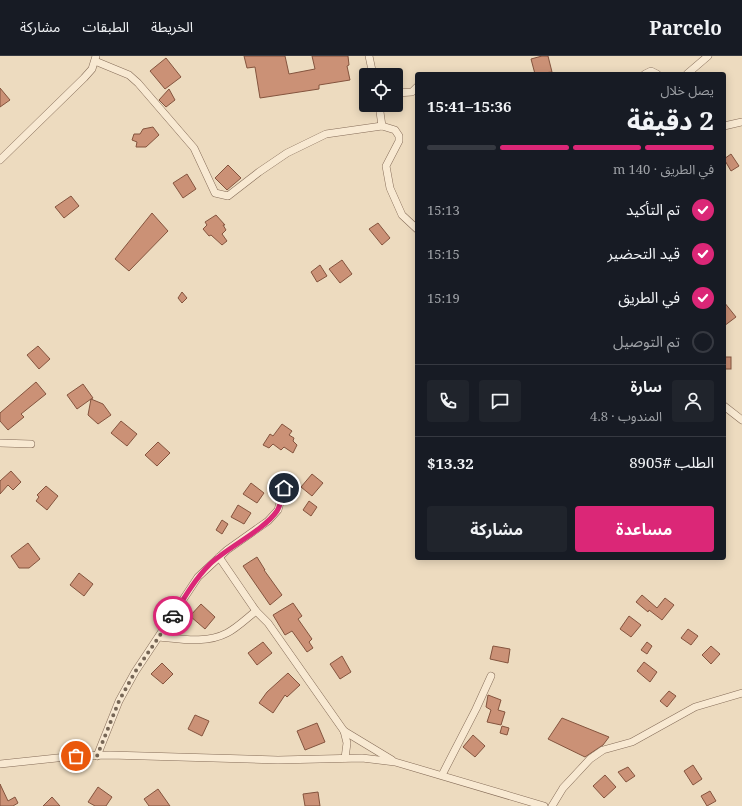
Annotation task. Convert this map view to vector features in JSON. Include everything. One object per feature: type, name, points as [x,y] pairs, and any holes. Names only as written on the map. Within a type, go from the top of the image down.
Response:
[{"type":"street","points":[[369,56],[372,68]]},
{"type":"street","points":[[689,72],[708,56]]},
{"type":"street","points":[[0,160],[84,78],[92,69],[96,59],[129,75],[138,84],[194,148],[212,188],[218,194],[228,196],[287,153],[326,134],[382,126],[395,130],[399,136],[399,141],[386,166],[390,188],[402,215],[415,227]]},
{"type":"street","points":[[403,93],[412,92],[415,89]]},
{"type":"street","points":[[380,112],[382,126]]},
{"type":"street","points":[[726,126],[742,122]]},
{"type":"street","points":[[726,408],[742,420]]},
{"type":"street","points":[[0,443],[31,444]]},
{"type":"street","points":[[97,756],[119,701],[135,672],[198,577],[219,557],[268,522],[278,510],[284,488]]},
{"type":"street","points":[[219,557],[256,611],[268,624],[344,731],[347,743],[345,758]]},
{"type":"street","points":[[159,637],[191,640],[213,638],[227,633],[256,611]]},
{"type":"street","points":[[442,774],[476,710],[491,676]]},
{"type":"street","points":[[552,806],[563,788],[590,759],[603,750],[632,742],[694,707],[742,693]]},
{"type":"street","points":[[344,731],[395,762]]},
{"type":"street","points":[[0,764],[97,756],[278,760],[345,758],[395,762],[442,774],[544,806]]},
{"type":"building","points":[[244,56],[285,56],[289,74],[315,69],[312,56],[348,56],[349,65],[347,66],[350,80],[319,85],[319,89],[260,98],[255,67],[247,68]]},
{"type":"building","points":[[548,56],[552,72],[534,72],[531,59]]},
{"type":"building","points":[[166,58],[181,77],[165,89],[150,71]]},
{"type":"building","points":[[0,88],[10,100],[0,107]]},
{"type":"building","points":[[169,89],[175,100],[166,107],[159,100]]},
{"type":"building","points":[[153,127],[159,135],[146,147],[136,147],[137,142],[132,140],[134,134],[140,134],[143,129]]},
{"type":"building","points":[[731,154],[739,166],[731,171],[726,162],[726,158]]},
{"type":"building","points":[[228,165],[241,178],[227,190],[215,178]]},
{"type":"building","points":[[187,174],[196,189],[183,198],[173,183]]},
{"type":"building","points":[[71,196],[79,206],[64,218],[55,207]]},
{"type":"building","points":[[152,213],[168,231],[129,271],[115,259]]},
{"type":"building","points":[[216,215],[225,225],[223,225],[226,230],[222,234],[227,241],[222,245],[211,235],[209,236],[203,229],[207,225],[205,222]]},
{"type":"building","points":[[378,223],[390,238],[382,245],[369,229]]},
{"type":"building","points":[[342,260],[352,274],[340,283],[329,269]]},
{"type":"building","points":[[320,265],[327,276],[317,282],[311,272]]},
{"type":"building","points":[[182,292],[187,298],[182,303],[178,298]]},
{"type":"building","points":[[726,304],[736,317],[726,324]]},
{"type":"building","points":[[38,346],[50,359],[39,369],[27,355]]},
{"type":"building","points":[[726,357],[731,357],[731,369],[726,369]]},
{"type":"building","points":[[36,382],[46,394],[21,414],[24,417],[8,430],[0,421],[0,413]]},
{"type":"building","points":[[83,384],[93,398],[77,409],[67,395]]},
{"type":"building","points":[[91,399],[103,404],[111,415],[98,424],[88,415]]},
{"type":"building","points":[[121,421],[137,434],[127,446],[111,433]]},
{"type":"building","points":[[282,424],[292,431],[289,435],[294,438],[293,441],[297,445],[293,453],[284,447],[281,450],[273,444],[269,448],[263,445],[270,434],[273,436]]},
{"type":"building","points":[[158,442],[170,453],[157,466],[145,455]]},
{"type":"building","points":[[11,471],[21,482],[13,490],[8,485],[0,494],[0,481]]},
{"type":"building","points":[[312,474],[323,483],[312,496],[301,487]]},
{"type":"building","points":[[251,483],[264,493],[257,503],[243,494]]},
{"type":"building","points":[[46,486],[58,496],[47,510],[36,501],[39,497],[37,495]]},
{"type":"building","points":[[309,501],[317,507],[311,516],[303,510]]},
{"type":"building","points":[[238,505],[251,513],[244,524],[231,517]]},
{"type":"building","points":[[222,520],[228,524],[222,534],[216,530]]},
{"type":"building","points":[[28,543],[40,559],[29,568],[19,568],[11,556]]},
{"type":"building","points":[[257,557],[264,570],[282,595],[270,605],[243,566]]},
{"type":"building","points":[[79,573],[93,584],[84,596],[70,585]]},
{"type":"building","points":[[642,595],[657,608],[665,598],[674,605],[662,620],[649,610],[648,612],[636,602]]},
{"type":"building","points":[[293,603],[302,616],[298,619],[312,639],[309,642],[313,648],[307,652],[292,631],[285,635],[273,615]]},
{"type":"building","points":[[201,604],[215,617],[205,629],[190,616]]},
{"type":"building","points":[[629,616],[641,625],[631,637],[620,629]]},
{"type":"building","points":[[688,629],[698,636],[691,645],[681,638]]},
{"type":"building","points":[[263,642],[272,653],[257,665],[248,653]]},
{"type":"building","points":[[647,642],[652,646],[647,654],[641,650]]},
{"type":"building","points":[[493,646],[510,649],[508,663],[490,659]]},
{"type":"building","points":[[711,646],[720,654],[711,664],[702,655]]},
{"type":"building","points":[[342,656],[351,672],[340,679],[330,664]]},
{"type":"building","points":[[644,662],[657,672],[650,682],[637,671]]},
{"type":"building","points":[[162,663],[173,674],[163,684],[151,674]]},
{"type":"building","points":[[288,673],[300,685],[287,697],[285,695],[273,713],[259,703],[267,692]]},
{"type":"building","points":[[669,691],[676,696],[667,707],[660,701]]},
{"type":"building","points":[[488,695],[501,700],[498,710],[505,712],[501,725],[487,722],[491,710],[486,707]]},
{"type":"building","points":[[195,715],[209,721],[202,736],[188,729]]},
{"type":"building","points":[[562,718],[609,737],[603,745],[585,757],[548,739]]},
{"type":"building","points":[[317,723],[325,742],[305,750],[297,731]]},
{"type":"building","points":[[502,726],[509,728],[507,735],[500,733]]},
{"type":"building","points":[[473,735],[485,746],[475,757],[463,747]]},
{"type":"building","points":[[693,765],[702,779],[693,785],[684,771]]},
{"type":"building","points":[[628,767],[635,776],[626,782],[618,772]]},
{"type":"building","points":[[605,775],[616,787],[604,798],[593,786]]},
{"type":"building","points":[[0,784],[8,801],[15,797],[18,803],[13,806],[0,806]]},
{"type":"building","points":[[98,787],[112,797],[106,806],[95,806],[88,802]]},
{"type":"building","points":[[158,789],[170,806],[149,806],[144,799]]},
{"type":"building","points":[[710,791],[716,801],[707,806],[701,796]]},
{"type":"building","points":[[318,792],[320,806],[305,806],[303,794]]},
{"type":"building","points":[[52,797],[60,806],[43,806]]},
{"type":"way so far","points":[[76,756],[97,756],[119,701],[135,672],[173,616]]},
{"type":"route","points":[[173,616],[198,577],[210,564],[227,550],[268,522],[278,510],[284,488]]}]
